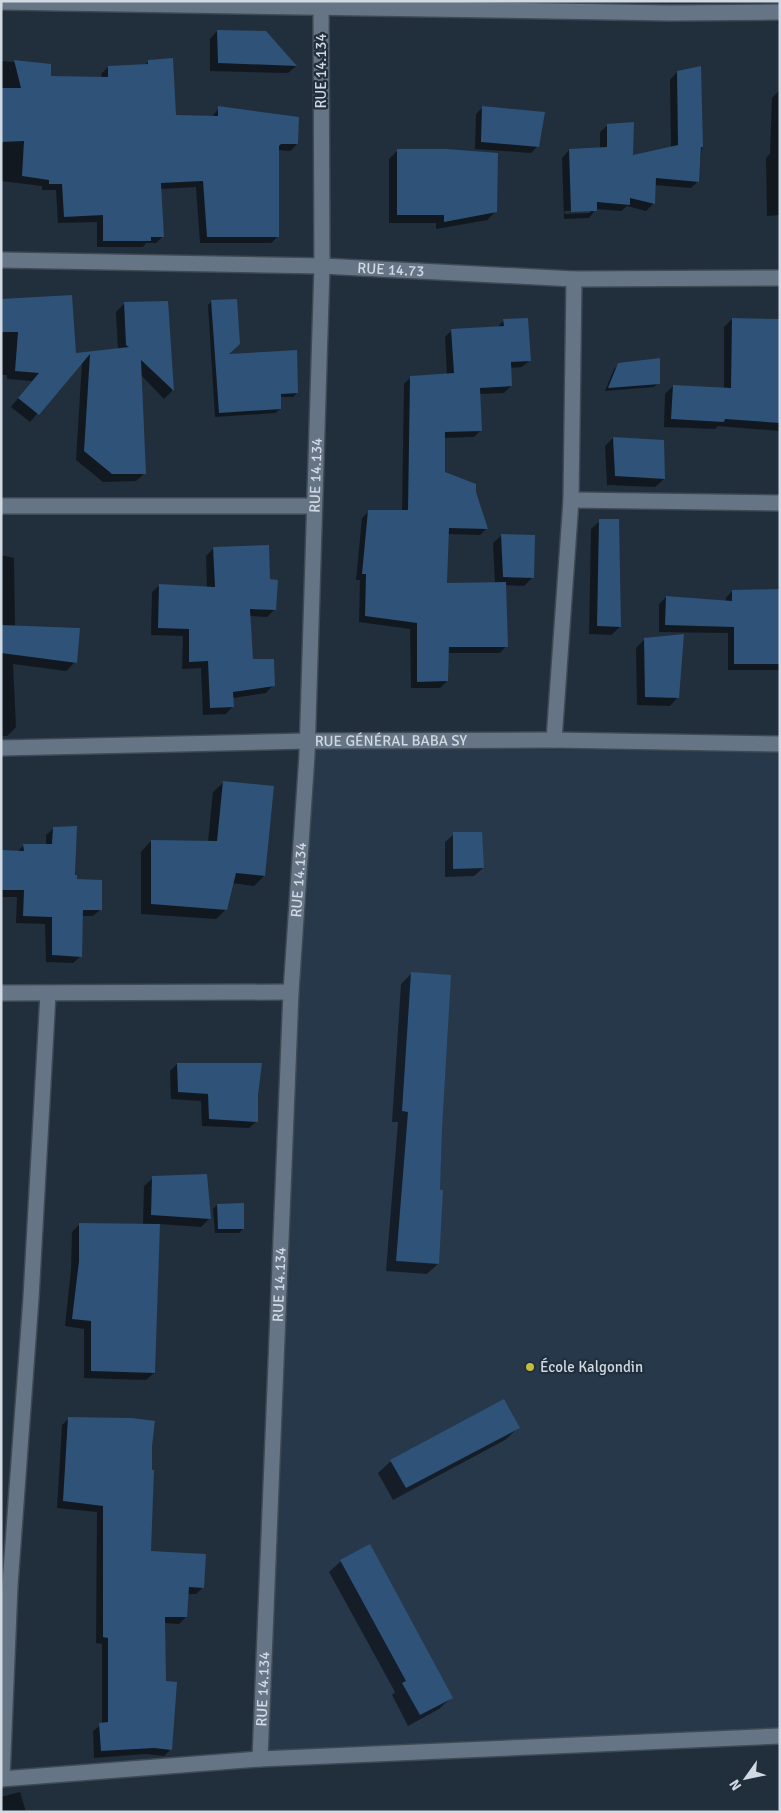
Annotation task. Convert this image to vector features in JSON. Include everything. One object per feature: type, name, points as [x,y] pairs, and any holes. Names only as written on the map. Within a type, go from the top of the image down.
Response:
[{"type":"street","points":[[1,2],[321,4],[670,13],[780,12]]},
{"type":"street","name":"RUE 14.134","points":[[260,1759],[291,992],[307,741],[322,266],[321,4]]},
{"type":"street","name":"RUE 14.73","points":[[1,260],[322,266],[574,279],[780,278]]},
{"type":"street","points":[[554,740],[572,500],[574,279]]},
{"type":"street","points":[[572,500],[780,503]]},
{"type":"street","points":[[1,506],[313,506]]},
{"type":"street","name":"RUE GÉNÉRAL BABA SY","points":[[1,748],[307,741],[554,740],[780,744]]},
{"type":"street","points":[[1,993],[291,992]]},
{"type":"street","points":[[48,994],[31,1298],[5,1584],[2,1779],[260,1759],[780,1736]]},
{"type":"shaded area","name":"École Kalgondin","points":[[308,747],[780,752],[780,1731],[265,1757]]},
{"type":"building","points":[[217,30],[266,31],[297,66],[218,63]]},
{"type":"building","points":[[173,58],[176,115],[218,116],[218,106],[299,117],[298,144],[281,144],[279,146],[279,237],[207,237],[203,181],[161,183],[164,237],[151,237],[151,241],[103,241],[103,215],[64,217],[62,184],[49,184],[49,180],[22,176],[24,141],[1,142],[1,88],[21,88],[14,60],[51,64],[51,76],[108,77],[108,66],[148,64],[148,60]]},
{"type":"building","points":[[701,66],[703,147],[701,147],[699,182],[656,178],[655,204],[630,198],[630,205],[597,202],[597,211],[571,212],[569,149],[607,147],[607,124],[634,122],[633,155],[678,145],[677,71]]},
{"type":"building","points":[[482,106],[545,112],[539,147],[481,142]]},
{"type":"building","points":[[397,149],[447,149],[498,153],[497,212],[444,222],[444,215],[397,215]]},
{"type":"building","points":[[72,295],[76,353],[129,347],[126,345],[124,302],[168,301],[174,391],[141,360],[146,474],[112,474],[84,451],[90,354],[39,415],[18,398],[39,373],[15,371],[18,332],[1,332],[1,299]]},
{"type":"building","points":[[237,299],[240,344],[229,354],[297,350],[298,393],[281,394],[281,409],[219,413],[211,300]]},
{"type":"building","points":[[528,318],[531,361],[511,362],[512,386],[480,388],[482,431],[445,432],[445,472],[476,484],[476,492],[488,529],[449,528],[447,583],[506,582],[508,647],[449,647],[448,681],[417,682],[417,623],[365,616],[366,574],[362,574],[368,510],[408,510],[410,376],[454,373],[451,329],[504,326],[503,319]]},
{"type":"building","points":[[732,318],[780,319],[780,423],[725,419],[724,422],[671,419],[673,385],[731,388]]},
{"type":"building","points":[[660,358],[660,384],[608,388],[618,363]]},
{"type":"building","points":[[613,437],[664,440],[665,479],[615,476]]},
{"type":"building","points":[[599,519],[619,519],[621,627],[597,626]]},
{"type":"building","points":[[501,534],[535,535],[534,578],[503,577]]},
{"type":"building","points":[[269,545],[270,579],[278,580],[276,610],[250,609],[253,659],[274,659],[275,686],[233,692],[234,707],[210,708],[208,661],[189,662],[189,629],[158,628],[159,584],[215,587],[213,547]]},
{"type":"building","points":[[780,589],[780,664],[734,664],[734,627],[665,625],[666,596],[732,601],[732,590]]},
{"type":"building","points":[[1,625],[80,628],[77,663],[1,653]]},
{"type":"building","points":[[684,634],[679,698],[645,697],[644,638]]},
{"type":"building","points":[[223,781],[274,786],[265,876],[236,873],[227,910],[151,904],[151,840],[217,841]]},
{"type":"building","points":[[77,826],[75,875],[77,875],[77,879],[102,880],[102,910],[83,910],[82,957],[52,955],[52,917],[23,916],[24,890],[1,890],[1,850],[24,851],[23,844],[52,844],[53,827]]},
{"type":"building","points":[[453,832],[482,832],[484,868],[453,869]]},
{"type":"building","points":[[411,972],[451,975],[442,1129],[440,1190],[443,1190],[439,1264],[396,1261],[408,1112],[402,1111]]},
{"type":"building","points":[[177,1063],[262,1063],[258,1095],[258,1122],[209,1119],[208,1094],[178,1092]]},
{"type":"building","points":[[207,1174],[211,1219],[151,1215],[152,1176]]},
{"type":"building","points":[[244,1203],[244,1229],[218,1229],[217,1204]]},
{"type":"building","points":[[79,1223],[160,1224],[155,1373],[91,1371],[91,1321],[72,1319],[79,1261]]},
{"type":"building","points":[[504,1399],[520,1428],[406,1488],[390,1460]]},
{"type":"building","points":[[68,1417],[132,1418],[155,1421],[152,1446],[152,1470],[154,1470],[151,1551],[206,1554],[204,1588],[189,1587],[187,1617],[165,1617],[166,1681],[177,1682],[172,1750],[154,1748],[101,1751],[99,1723],[108,1722],[108,1638],[103,1637],[103,1506],[63,1501]]},
{"type":"building","points":[[370,1544],[453,1698],[420,1715],[402,1683],[406,1681],[340,1560]]},
{"type":"place","name":"École Kalgondin","points":[[530,1367]]}]
